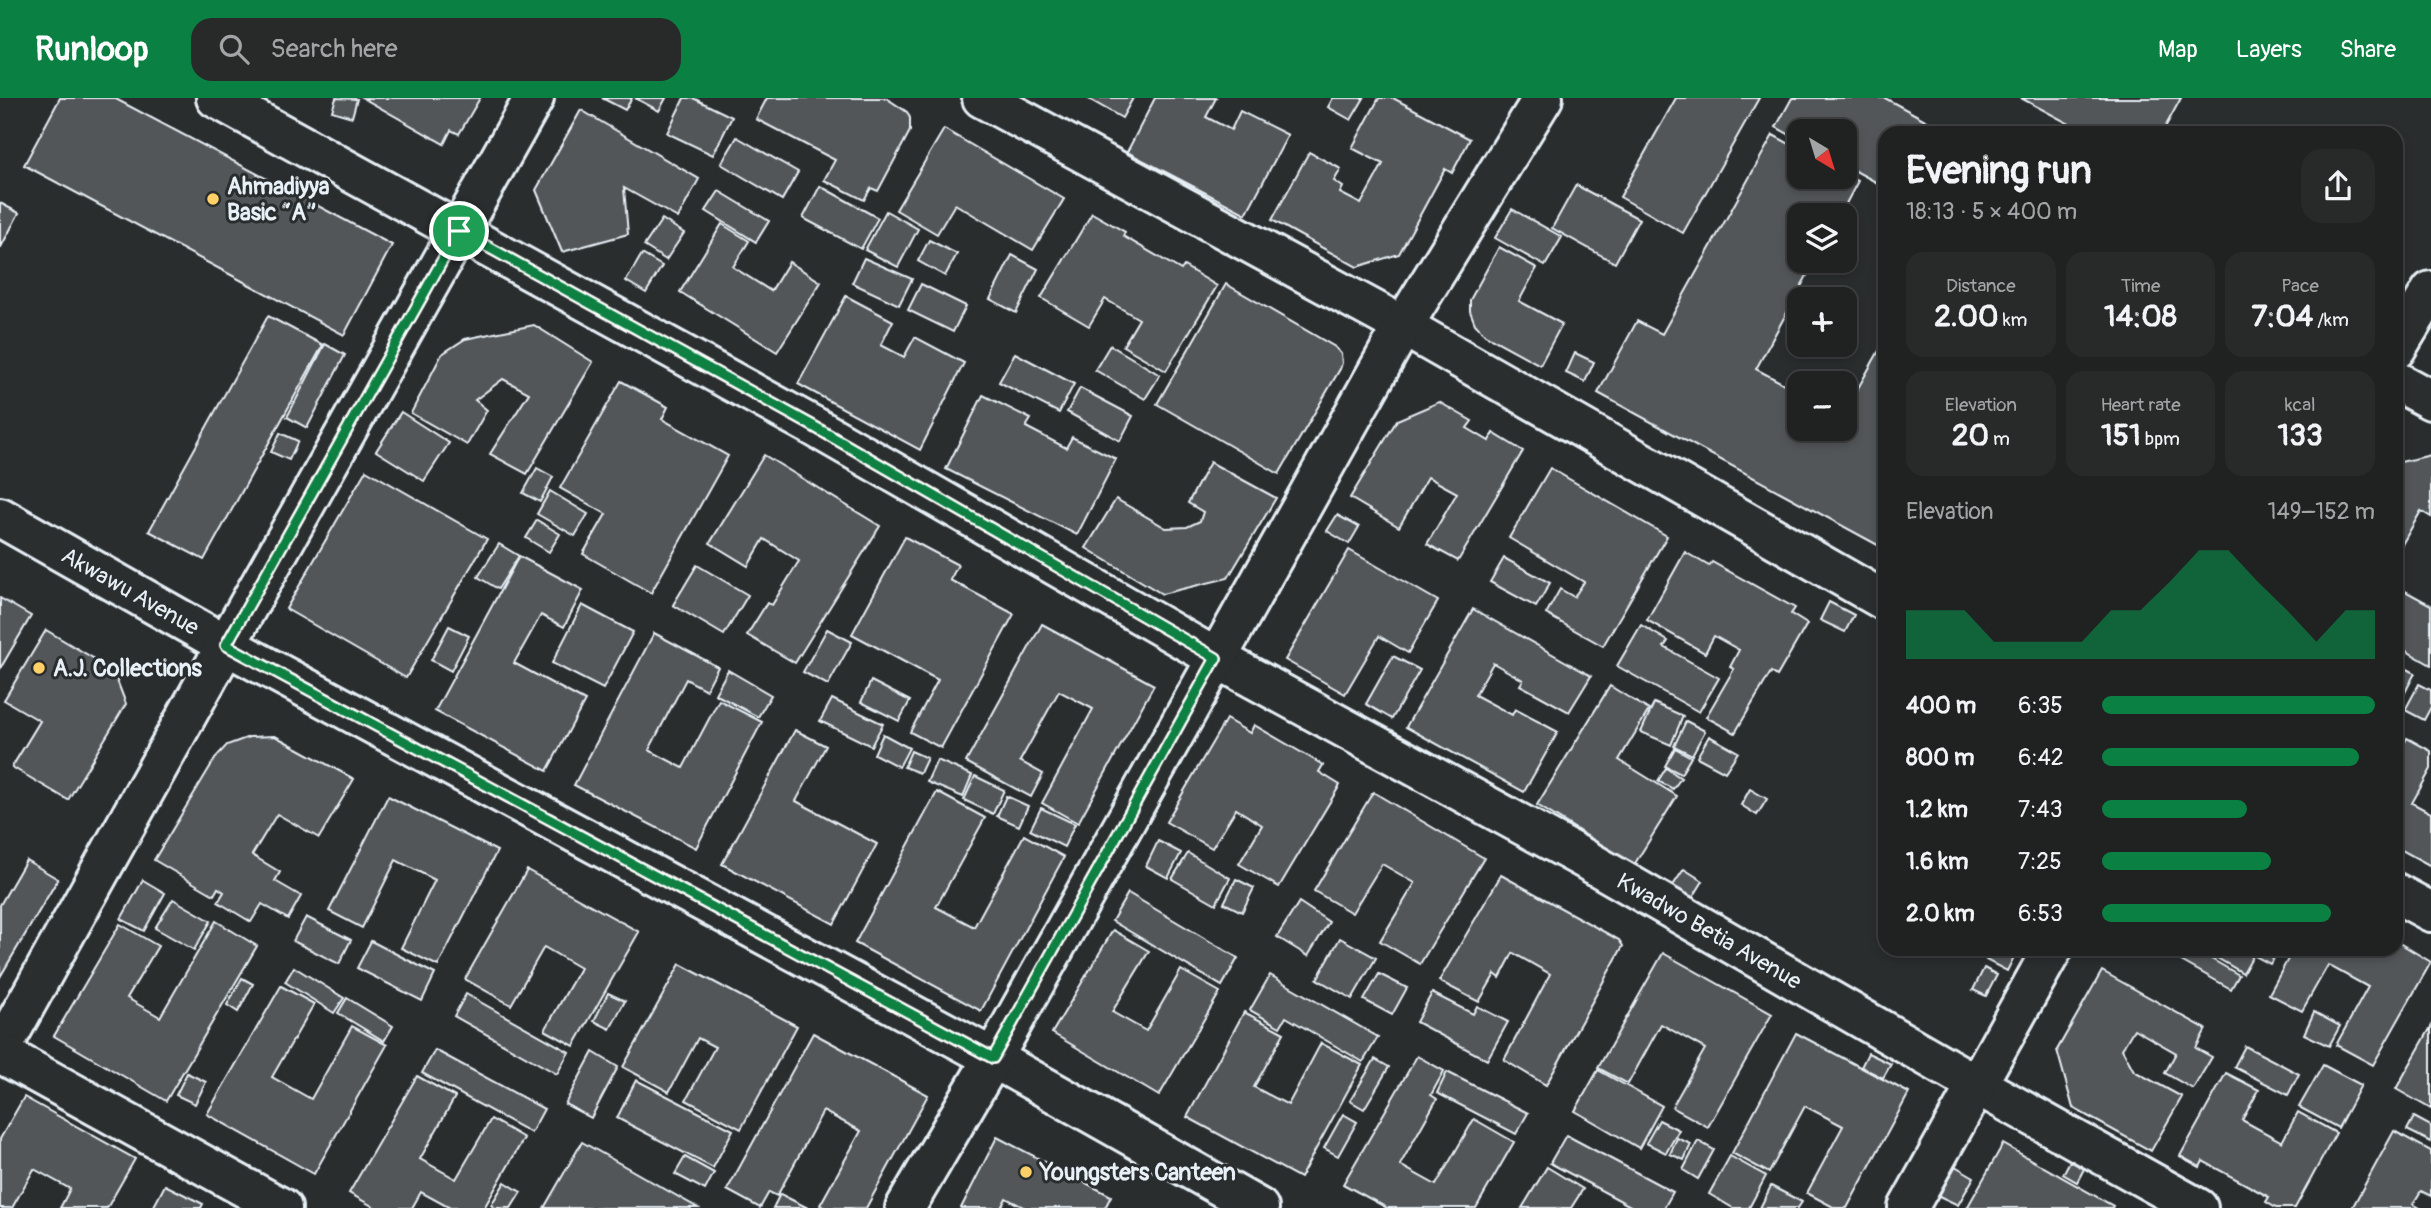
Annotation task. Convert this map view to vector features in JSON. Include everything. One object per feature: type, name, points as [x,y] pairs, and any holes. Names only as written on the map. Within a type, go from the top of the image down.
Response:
[{"type":"street","name":"Kwadwo Betia Avenue","points":[[216,98],[813,426],[1216,658],[1583,858],[1977,1085],[2198,1208]]},
{"type":"street","points":[[282,1208],[0,1052],[534,98]]},
{"type":"street","points":[[982,98],[1403,326],[1878,597]]},
{"type":"street","points":[[905,1208],[993,1058],[1403,326],[1544,98]]},
{"type":"street","points":[[2403,337],[2431,291]]},
{"type":"street","points":[[2403,385],[2431,400]]},
{"type":"street","name":"Akwawu Avenue","points":[[0,517],[226,645],[993,1058],[1259,1208]]},
{"type":"street","points":[[2403,897],[2431,912]]},
{"type":"street","points":[[1908,1208],[2049,956]]},
{"type":"building","points":[[60,98],[114,98],[392,245],[344,335],[24,165]]},
{"type":"building","points":[[336,98],[357,99],[352,117],[332,111]]},
{"type":"building","points":[[363,98],[480,98],[459,134],[451,130],[444,144]]},
{"type":"building","points":[[602,98],[632,98],[625,110]]},
{"type":"building","points":[[635,98],[666,98],[659,111]]},
{"type":"building","points":[[684,98],[693,98],[732,117],[713,155],[667,133]]},
{"type":"building","points":[[767,98],[886,98],[907,112],[910,131],[878,191],[871,188],[864,200],[824,180],[835,160],[756,119]]},
{"type":"building","points":[[1087,98],[1133,98],[1122,118]]},
{"type":"building","points":[[1155,98],[1216,98],[1206,117],[1231,130],[1240,111],[1288,135],[1246,214],[1127,152]]},
{"type":"building","points":[[1333,98],[1364,98],[1351,120],[1328,107]]},
{"type":"building","points":[[1379,98],[1393,98],[1470,139],[1452,173],[1445,169],[1399,254],[1357,267],[1272,220],[1309,152],[1341,169],[1334,181],[1343,187],[1340,193],[1361,204],[1383,164],[1352,148]]},
{"type":"building","points":[[1676,98],[1759,98],[1683,233],[1620,197]]},
{"type":"building","points":[[1792,98],[1885,98],[1936,126],[1878,126],[1878,183],[1857,172],[1857,119],[1787,119],[1787,133],[1776,127]]},
{"type":"building","points":[[2021,98],[2181,98],[2166,126],[2073,126]]},
{"type":"building","points":[[581,110],[699,179],[678,218],[624,188],[628,234],[562,252],[536,190]]},
{"type":"building","points":[[944,129],[1064,199],[1033,250],[955,204],[937,234],[896,210]]},
{"type":"building","points":[[1773,135],[1787,143],[1787,189],[1854,189],[1846,203],[1787,203],[1787,273],[1808,273],[1801,287],[1787,287],[1787,312],[1756,369],[1787,386],[1787,441],[1857,441],[1857,390],[1878,352],[1878,545],[1598,393],[1637,321],[1662,334]]},
{"type":"building","points":[[737,137],[798,172],[782,200],[721,164]]},
{"type":"building","points":[[1576,185],[1639,219],[1615,263],[1552,228]]},
{"type":"building","points":[[820,186],[878,218],[861,249],[803,218]]},
{"type":"building","points":[[719,191],[769,221],[756,242],[706,211]]},
{"type":"building","points":[[0,203],[19,213],[0,249]]},
{"type":"building","points":[[1512,209],[1562,237],[1545,266],[1495,238]]},
{"type":"building","points":[[886,211],[918,229],[898,267],[865,250]]},
{"type":"building","points":[[1092,213],[1125,232],[1123,236],[1181,270],[1184,266],[1217,286],[1166,371],[1123,346],[1139,319],[1105,299],[1089,326],[1041,298]]},
{"type":"building","points":[[662,219],[684,233],[666,260],[644,246]]},
{"type":"building","points":[[722,224],[749,241],[733,267],[771,291],[789,262],[821,282],[777,352],[680,292]]},
{"type":"building","points":[[929,240],[957,254],[945,276],[918,261]]},
{"type":"building","points":[[1499,247],[1537,268],[1519,301],[1562,324],[1540,365],[1485,335],[1475,324],[1470,311],[1470,300]]},
{"type":"building","points":[[642,254],[662,266],[646,293],[626,281]]},
{"type":"building","points":[[1012,255],[1038,269],[1016,313],[990,299]]},
{"type":"building","points":[[864,258],[912,279],[899,305],[852,283]]},
{"type":"building","points":[[921,284],[966,306],[953,332],[908,310]]},
{"type":"building","points":[[1226,284],[1335,347],[1341,354],[1340,369],[1279,474],[1157,404]]},
{"type":"building","points":[[846,296],[893,321],[881,345],[904,357],[915,337],[964,363],[920,450],[798,384]]},
{"type":"building","points":[[268,316],[323,345],[204,560],[149,531]]},
{"type":"building","points":[[534,325],[593,362],[527,474],[490,454],[529,393],[503,379],[475,400],[487,410],[467,445],[411,413],[442,354],[465,339]]},
{"type":"building","points":[[325,344],[345,355],[307,428],[287,417]]},
{"type":"building","points":[[1110,345],[1160,375],[1145,399],[1095,370]]},
{"type":"building","points":[[1015,353],[1074,384],[1059,413],[999,382]]},
{"type":"building","points":[[1575,353],[1594,362],[1585,382],[1566,373]]},
{"type":"building","points":[[621,381],[668,407],[662,419],[728,456],[651,593],[583,554],[606,514],[560,488]]},
{"type":"building","points":[[1080,388],[1133,416],[1120,441],[1067,412]]},
{"type":"building","points":[[983,395],[1031,419],[1026,427],[1066,448],[1072,437],[1116,459],[1077,535],[946,469]]},
{"type":"building","points":[[1439,402],[1472,421],[1467,428],[1489,441],[1493,433],[1523,451],[1458,561],[1427,544],[1457,493],[1428,477],[1399,527],[1350,498],[1397,420]]},
{"type":"building","points":[[401,412],[449,443],[424,481],[376,451]]},
{"type":"building","points":[[280,433],[298,441],[289,460],[271,452]]},
{"type":"building","points":[[764,455],[880,526],[795,663],[747,635],[767,603],[772,605],[799,561],[764,539],[748,566],[710,543]]},
{"type":"building","points":[[2431,455],[2431,517],[2421,511],[2403,543],[2403,461]]},
{"type":"building","points":[[1210,462],[1276,498],[1228,578],[1162,594],[1086,548],[1116,499],[1166,528],[1187,527],[1200,521],[1203,512],[1188,503]]},
{"type":"building","points":[[537,468],[553,477],[540,502],[523,493]]},
{"type":"building","points":[[1550,468],[1667,536],[1603,646],[1546,614],[1560,589],[1574,597],[1584,582],[1509,538]]},
{"type":"building","points":[[366,470],[487,539],[406,678],[286,609]]},
{"type":"building","points":[[550,491],[588,514],[575,536],[537,514]]},
{"type":"building","points":[[1337,515],[1359,527],[1349,544],[1327,531]]},
{"type":"building","points":[[537,520],[560,534],[549,552],[526,538]]},
{"type":"building","points":[[905,537],[958,565],[950,580],[1014,614],[941,748],[910,732],[938,680],[852,634]]},
{"type":"building","points":[[499,544],[519,556],[498,589],[478,577]]},
{"type":"building","points":[[1349,550],[1438,601],[1408,653],[1379,636],[1345,694],[1285,660]]},
{"type":"building","points":[[1685,552],[1709,566],[1712,562],[1795,608],[1791,614],[1807,624],[1777,676],[1771,672],[1735,733],[1706,717],[1734,669],[1730,667],[1739,650],[1714,636],[1705,653],[1647,620]]},
{"type":"building","points":[[519,556],[583,590],[564,627],[541,615],[514,663],[585,701],[547,771],[435,711]]},
{"type":"building","points":[[1504,558],[1550,583],[1536,607],[1490,582]]},
{"type":"building","points":[[697,565],[748,595],[724,635],[673,605]]},
{"type":"building","points":[[2403,590],[2431,605],[2431,665],[2403,649]]},
{"type":"building","points":[[0,598],[31,616],[0,669]]},
{"type":"building","points":[[1829,602],[1854,615],[1845,632],[1820,620]]},
{"type":"building","points":[[582,605],[633,632],[603,689],[552,663]]},
{"type":"building","points":[[1473,609],[1591,676],[1569,712],[1520,685],[1523,680],[1493,663],[1475,695],[1512,715],[1515,709],[1558,732],[1524,792],[1406,727]]},
{"type":"building","points":[[1042,624],[1154,685],[1078,823],[1042,803],[1093,709],[1059,691],[1020,761],[1043,774],[1031,797],[966,762]]},
{"type":"building","points":[[1641,625],[1668,641],[1664,647],[1719,678],[1699,712],[1617,666]]},
{"type":"building","points":[[449,626],[469,636],[451,671],[431,660]]},
{"type":"building","points":[[827,629],[852,642],[828,685],[803,672]]},
{"type":"building","points":[[46,630],[113,670],[126,704],[68,800],[12,767],[40,721],[4,700]]},
{"type":"building","points":[[654,633],[718,667],[706,690],[686,679],[649,750],[683,768],[719,700],[762,722],[696,848],[574,785]]},
{"type":"building","points":[[1393,656],[1420,670],[1392,719],[1366,704]]},
{"type":"building","points":[[2403,667],[2415,673],[2403,696]]},
{"type":"building","points":[[728,670],[771,695],[758,717],[715,694]]},
{"type":"building","points":[[871,681],[910,701],[899,721],[861,702]]},
{"type":"building","points":[[2419,684],[2431,690],[2431,707],[2424,720],[2405,710]]},
{"type":"building","points":[[1610,686],[1649,710],[1619,760],[1677,796],[1634,865],[1537,805]]},
{"type":"building","points":[[832,699],[883,724],[871,746],[820,721]]},
{"type":"building","points":[[1654,703],[1683,716],[1671,745],[1641,732]]},
{"type":"building","points":[[1226,719],[1250,733],[1254,725],[1323,765],[1319,772],[1340,785],[1279,887],[1239,864],[1262,825],[1236,809],[1212,848],[1166,822]]},
{"type":"building","points":[[1686,721],[1705,731],[1692,755],[1674,746]]},
{"type":"building","points":[[795,730],[826,746],[796,801],[877,844],[834,924],[722,864]]},
{"type":"building","points":[[883,734],[909,748],[899,767],[874,754]]},
{"type":"building","points":[[275,736],[354,779],[319,838],[277,814],[252,855],[280,872],[275,881],[301,896],[288,919],[262,904],[251,922],[218,902],[224,892],[218,888],[214,895],[154,860],[216,757],[227,745],[249,737]]},
{"type":"building","points":[[1709,736],[1738,752],[1725,772],[1697,757]]},
{"type":"building","points":[[2407,738],[2431,751],[2431,769],[2412,803],[2431,813],[2431,866],[2403,851],[2403,745]]},
{"type":"building","points":[[1675,748],[1691,757],[1681,774],[1665,766]]},
{"type":"building","points":[[911,751],[927,758],[920,773],[904,767]]},
{"type":"building","points":[[937,760],[972,775],[963,797],[927,782]]},
{"type":"building","points":[[1666,768],[1681,778],[1673,789],[1658,781]]},
{"type":"building","points":[[975,776],[1004,790],[993,814],[964,800]]},
{"type":"building","points":[[1750,789],[1767,799],[1757,815],[1741,805]]},
{"type":"building","points":[[937,792],[985,818],[936,907],[974,927],[1024,835],[1064,857],[981,1011],[855,943]]},
{"type":"building","points":[[1373,792],[1484,858],[1420,964],[1380,941],[1415,883],[1382,864],[1352,913],[1314,891]]},
{"type":"building","points":[[388,796],[497,851],[438,966],[401,948],[435,880],[396,860],[362,928],[329,911]]},
{"type":"building","points":[[1006,796],[1028,806],[1019,826],[997,816]]},
{"type":"building","points":[[1041,808],[1075,824],[1064,847],[1030,830]]},
{"type":"building","points":[[1158,841],[1181,853],[1168,878],[1146,866]]},
{"type":"building","points":[[1188,853],[1230,878],[1216,904],[1172,879]]},
{"type":"building","points":[[26,860],[58,879],[0,977],[0,905]]},
{"type":"building","points":[[1684,869],[1703,881],[1692,899],[1672,887]]},
{"type":"building","points":[[527,870],[639,932],[574,1046],[545,1030],[580,968],[544,947],[511,1005],[465,979]]},
{"type":"building","points":[[1501,875],[1619,940],[1623,946],[1546,1085],[1504,1060],[1550,974],[1513,953],[1500,978],[1495,974],[1479,1002],[1439,981]]},
{"type":"building","points":[[1236,879],[1254,888],[1242,912],[1224,903]]},
{"type":"building","points":[[143,880],[165,893],[144,931],[121,919]]},
{"type":"building","points":[[1128,893],[1238,958],[1222,986],[1112,921]]},
{"type":"building","points":[[173,899],[211,921],[194,950],[155,928]]},
{"type":"building","points":[[1299,902],[1329,922],[1308,956],[1277,937]]},
{"type":"building","points":[[306,917],[351,940],[339,964],[293,941]]},
{"type":"building","points":[[216,921],[257,946],[166,1101],[54,1036],[120,924],[158,946],[127,998],[160,1017]]},
{"type":"building","points":[[1113,930],[1149,951],[1112,1012],[1146,1031],[1181,970],[1220,992],[1159,1096],[1052,1033]]},
{"type":"building","points":[[1340,938],[1376,958],[1352,999],[1317,979]]},
{"type":"building","points":[[371,941],[435,974],[422,1001],[357,968]]},
{"type":"building","points":[[2403,945],[2431,962],[2373,1065],[2336,1045],[2368,987],[2328,965],[2302,1011],[2269,994],[2290,956],[2403,956]]},
{"type":"building","points":[[1663,953],[1772,1014],[1708,1127],[1672,1107],[1705,1049],[1661,1024],[1628,1084],[1598,1068]]},
{"type":"building","points":[[1988,956],[2014,956],[2007,971],[1986,960]]},
{"type":"building","points":[[2172,956],[2206,956],[2239,975],[2231,989]]},
{"type":"building","points":[[2214,956],[2253,956],[2243,973]]},
{"type":"building","points":[[2255,956],[2274,956],[2270,964]]},
{"type":"building","points":[[680,964],[797,1026],[741,1129],[686,1100],[715,1047],[698,1038],[669,1092],[623,1067]]},
{"type":"building","points":[[294,967],[344,998],[334,1013],[285,982]]},
{"type":"building","points":[[1984,968],[1997,975],[1986,996],[1973,990]]},
{"type":"building","points":[[2102,971],[2206,1029],[2196,1048],[2212,1057],[2193,1089],[2165,1073],[2176,1053],[2134,1029],[2122,1049],[2134,1071],[2182,1097],[2151,1151],[2073,1108],[2057,1050]]},
{"type":"building","points":[[1379,974],[1407,988],[1392,1015],[1364,1000]]},
{"type":"building","points":[[1270,975],[1378,1037],[1363,1062],[1286,1017],[1280,1027],[1250,1010]]},
{"type":"building","points":[[242,978],[253,984],[238,1012],[227,1005]]},
{"type":"building","points":[[281,986],[314,1004],[272,1077],[311,1099],[352,1026],[387,1045],[314,1174],[207,1114]]},
{"type":"building","points":[[608,993],[625,1001],[610,1029],[594,1021]]},
{"type":"building","points":[[1432,993],[1473,1014],[1477,1006],[1508,1022],[1487,1060],[1416,1022]]},
{"type":"building","points":[[466,994],[569,1052],[557,1074],[454,1016]]},
{"type":"building","points":[[347,998],[393,1026],[384,1041],[338,1013]]},
{"type":"building","points":[[1244,1012],[1284,1033],[1254,1087],[1288,1105],[1321,1043],[1362,1065],[1300,1178],[1187,1117]]},
{"type":"building","points":[[2314,1012],[2340,1026],[2329,1046],[2304,1034]]},
{"type":"building","points":[[2431,1027],[2431,1109],[2396,1089]]},
{"type":"building","points":[[813,1033],[928,1095],[866,1208],[825,1208],[820,1205],[861,1131],[823,1111],[777,1196],[769,1192],[760,1208],[727,1190]]},
{"type":"building","points":[[1796,1033],[1909,1093],[1847,1208],[1835,1208],[1807,1193],[1843,1126],[1805,1106],[1769,1173],[1732,1153]]},
{"type":"building","points":[[2245,1046],[2299,1074],[2288,1095],[2234,1067]]},
{"type":"building","points":[[435,1050],[544,1109],[531,1133],[422,1073]]},
{"type":"building","points":[[593,1052],[618,1067],[591,1118],[565,1104]]},
{"type":"building","points":[[1868,1053],[1891,1064],[1883,1078],[1861,1067]]},
{"type":"building","points":[[1417,1056],[1444,1071],[1431,1095],[1437,1099],[1400,1165],[1436,1185],[1474,1119],[1514,1142],[1476,1208],[1387,1208],[1343,1184]]},
{"type":"building","points":[[1375,1059],[1389,1067],[1364,1109],[1350,1101]]},
{"type":"building","points":[[2323,1065],[2361,1085],[2338,1128],[2299,1107]]},
{"type":"building","points":[[1598,1070],[1662,1106],[1639,1148],[1575,1111]]},
{"type":"building","points":[[1447,1072],[1528,1113],[1516,1134],[1437,1093]]},
{"type":"building","points":[[187,1073],[206,1082],[195,1104],[176,1095]]},
{"type":"building","points":[[2226,1073],[2259,1090],[2242,1120],[2282,1142],[2298,1112],[2336,1133],[2295,1208],[2276,1208],[2266,1202],[2269,1197],[2203,1161],[2200,1167],[2180,1156]]},
{"type":"building","points":[[417,1076],[455,1097],[420,1159],[456,1179],[491,1119],[524,1138],[484,1208],[450,1208],[421,1192],[412,1208],[376,1208],[349,1193]]},
{"type":"building","points":[[636,1080],[733,1130],[713,1168],[617,1118]]},
{"type":"building","points":[[24,1097],[135,1159],[107,1208],[60,1208],[70,1189],[34,1169],[12,1208],[0,1208],[0,1139]]},
{"type":"building","points":[[1343,1114],[1357,1122],[1338,1156],[1324,1148]]},
{"type":"building","points":[[2414,1117],[2431,1126],[2431,1142],[2407,1130]]},
{"type":"building","points":[[1659,1120],[1679,1130],[1666,1153],[1646,1143]]},
{"type":"building","points":[[2394,1131],[2431,1151],[2431,1196],[2421,1191],[2413,1204],[2420,1208],[2352,1208]]},
{"type":"building","points":[[1566,1135],[1673,1192],[1664,1208],[1634,1208],[1550,1163]]},
{"type":"building","points":[[997,1137],[1111,1196],[1105,1208],[1025,1208],[1006,1198],[1001,1208],[961,1208]]},
{"type":"building","points":[[1677,1138],[1691,1144],[1684,1160],[1670,1154]]},
{"type":"building","points":[[1698,1141],[1714,1150],[1698,1179],[1683,1170]]},
{"type":"building","points":[[582,1142],[698,1208],[544,1208]]},
{"type":"building","points":[[2003,1144],[2113,1206],[2112,1208],[1967,1208]]},
{"type":"building","points":[[1730,1156],[1766,1176],[1749,1208],[1733,1208],[1709,1194]]},
{"type":"building","points":[[685,1157],[714,1173],[705,1190],[675,1174]]},
{"type":"building","points":[[2070,1161],[2084,1169],[2077,1182],[2063,1174]]},
{"type":"building","points":[[1955,1166],[1974,1177],[1958,1205],[1939,1196]]},
{"type":"building","points":[[1547,1167],[1583,1189],[1571,1208],[1522,1208]]},
{"type":"building","points":[[505,1182],[521,1192],[511,1208],[495,1208],[491,1205]]},
{"type":"building","points":[[165,1185],[203,1204],[201,1208],[153,1208]]},
{"type":"building","points":[[1771,1186],[1802,1202],[1798,1208],[1760,1208]]},
{"type":"building","points":[[780,1194],[808,1208],[773,1208]]},
{"type":"place","name":"Ahmadiyya Basic “A”","points":[[213,199]]},
{"type":"place","name":"A.J. Collections","points":[[39,668]]},
{"type":"place","name":"Youngsters Canteen","points":[[1026,1172]]},
{"type":"route","points":[[459,231],[813,426],[1216,658],[993,1058],[226,645],[459,231]]}]
